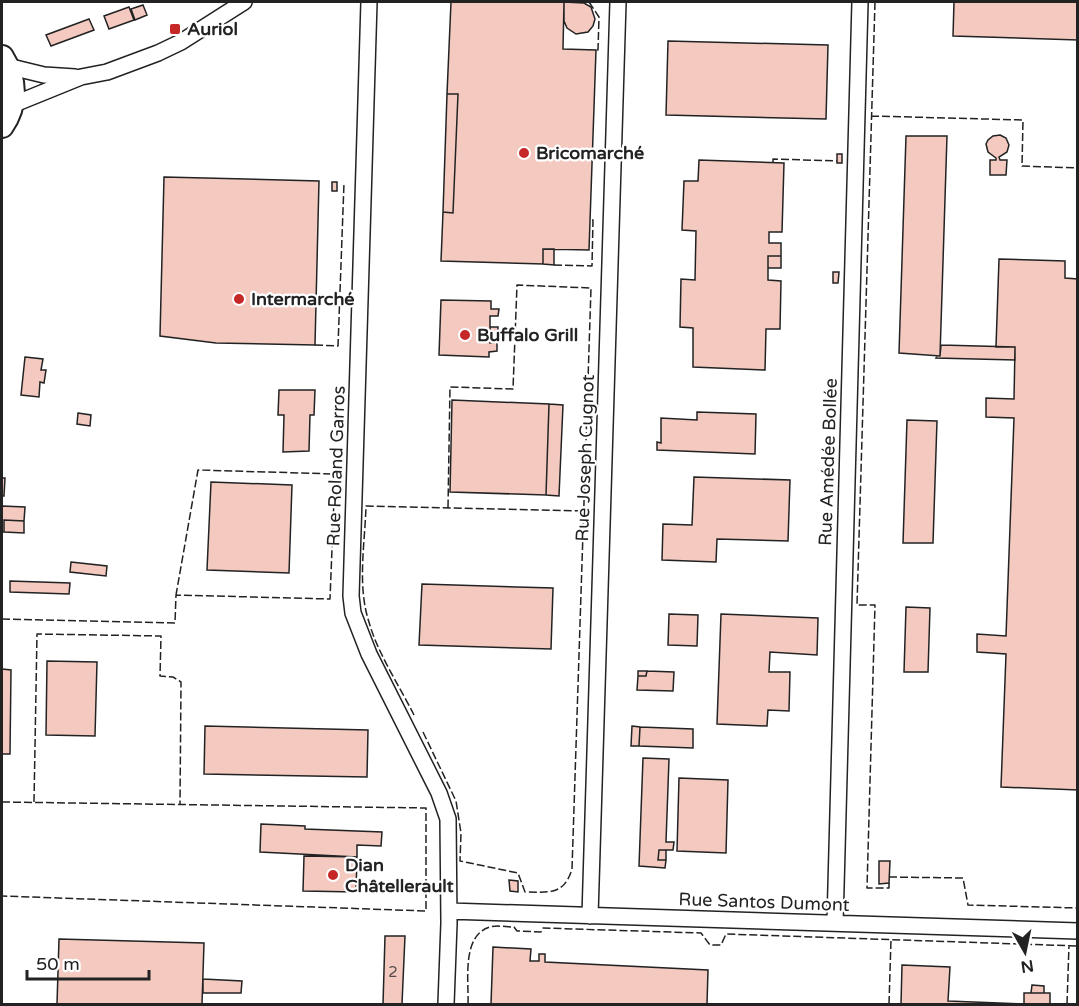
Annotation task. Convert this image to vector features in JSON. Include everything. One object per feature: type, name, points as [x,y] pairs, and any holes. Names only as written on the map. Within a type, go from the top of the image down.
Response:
[{"type":"main road","points":[[2,126],[12,105],[13,85],[4,61]]},
{"type":"street","points":[[12,105],[81,77],[107,72],[158,53],[181,42],[244,2]]},
{"type":"street","name":"Rue Roland Garros","points":[[369,2],[351,596],[353,613],[369,654],[445,806],[449,833],[446,1005]]},
{"type":"street","name":"Rue Joseph Cugnot","points":[[590,916],[618,2]]},
{"type":"street","name":"Rue Amédée Bollée","points":[[835,923],[860,2]]},
{"type":"street","points":[[4,61],[44,75],[81,77]]},
{"type":"street","name":"Rue Santos Dumont","points":[[449,911],[1077,931]]},
{"type":"building","name":"Bricomarché","points":[[451,2],[564,2],[563,49],[596,50],[589,250],[543,249],[543,264],[441,261],[443,212],[453,213],[458,94],[447,94]]},
{"type":"building","points":[[564,2],[584,3],[591,7],[595,19],[588,32],[576,34],[567,28],[564,21]]},
{"type":"building","points":[[954,2],[1078,2],[1078,40],[953,36]]},
{"type":"building","points":[[143,5],[147,15],[135,20],[131,9]]},
{"type":"building","points":[[129,7],[134,20],[109,29],[104,16]]},
{"type":"building","points":[[89,19],[94,30],[51,46],[46,35]]},
{"type":"building","points":[[178,25],[180,29],[171,33],[169,29]]},
{"type":"building","points":[[668,41],[828,45],[826,119],[666,115]]},
{"type":"building","points":[[447,94],[458,94],[453,213],[443,212]]},
{"type":"building","points":[[1000,135],[1006,138],[1009,145],[1007,152],[999,157],[1000,160],[1007,160],[1006,175],[990,175],[990,160],[996,160],[996,158],[988,152],[986,144],[993,136]]},
{"type":"building","points":[[906,136],[947,136],[940,356],[899,353]]},
{"type":"building","points":[[837,154],[842,154],[842,163],[837,163]]},
{"type":"building","points":[[699,160],[784,163],[782,232],[769,232],[769,243],[781,243],[781,256],[768,256],[768,280],[781,281],[780,329],[766,329],[765,370],[693,367],[693,328],[680,327],[681,279],[695,280],[696,231],[682,230],[684,181],[698,181]]},
{"type":"building","name":"Intermarché","points":[[164,177],[319,181],[315,345],[216,343],[160,336]]},
{"type":"building","points":[[332,182],[337,182],[337,191],[332,191]]},
{"type":"building","points":[[543,249],[554,249],[554,265],[543,264]]},
{"type":"building","points":[[768,256],[781,256],[781,268],[768,268]]},
{"type":"building","points":[[999,259],[1065,261],[1065,278],[1078,279],[1078,790],[1001,787],[1006,654],[977,652],[977,634],[1006,636],[1014,418],[986,417],[986,398],[1014,399],[1015,347],[996,347]]},
{"type":"building","points":[[833,272],[839,272],[838,283],[833,283]]},
{"type":"building","name":"Buffalo Grill","points":[[441,300],[491,301],[491,309],[499,309],[498,316],[490,316],[490,343],[497,342],[497,351],[489,352],[489,357],[439,355]]},
{"type":"building","points":[[490,327],[498,327],[497,342],[490,343]]},
{"type":"building","points":[[941,345],[1015,347],[1015,360],[936,358],[940,356]]},
{"type":"building","points":[[25,357],[43,359],[41,370],[46,370],[44,383],[40,382],[39,397],[21,395]]},
{"type":"building","points":[[279,390],[315,390],[314,415],[310,415],[309,451],[283,452],[284,415],[278,415]]},
{"type":"building","points":[[452,400],[549,404],[546,495],[450,492]]},
{"type":"building","points":[[549,404],[563,405],[559,496],[546,495]]},
{"type":"building","points":[[697,412],[756,414],[755,454],[657,450],[657,442],[661,443],[661,418],[697,420]]},
{"type":"building","points":[[78,413],[91,415],[90,426],[77,424]]},
{"type":"building","points":[[907,420],[937,421],[933,543],[903,543]]},
{"type":"building","points":[[694,477],[790,480],[788,541],[717,539],[716,562],[662,560],[663,524],[692,525]]},
{"type":"building","points":[[2,478],[5,478],[4,496],[2,496]]},
{"type":"building","points":[[211,482],[292,485],[289,573],[207,570]]},
{"type":"building","points":[[2,506],[25,507],[24,521],[4,520],[4,532],[2,532]]},
{"type":"building","points":[[4,520],[24,521],[24,533],[4,532]]},
{"type":"building","points":[[71,562],[107,566],[106,576],[70,572]]},
{"type":"building","points":[[10,581],[70,583],[69,594],[10,592]]},
{"type":"building","points":[[422,584],[553,588],[551,649],[419,645]]},
{"type":"building","points":[[906,607],[930,608],[928,672],[904,672]]},
{"type":"building","points":[[669,614],[698,615],[697,646],[668,645]]},
{"type":"building","points":[[721,614],[818,618],[817,655],[770,652],[769,672],[790,672],[789,711],[768,710],[767,726],[717,724]]},
{"type":"building","points":[[47,661],[97,662],[95,736],[46,735]]},
{"type":"building","points":[[2,669],[11,670],[10,754],[2,754]]},
{"type":"building","points":[[638,671],[647,671],[646,676],[638,676]]},
{"type":"building","points":[[647,671],[674,672],[673,691],[637,690],[638,676],[646,676]]},
{"type":"building","points":[[205,726],[368,730],[367,777],[204,774]]},
{"type":"building","points":[[632,726],[640,727],[639,746],[631,746]]},
{"type":"building","points":[[640,727],[693,729],[693,748],[639,746]]},
{"type":"building","points":[[643,758],[669,759],[666,842],[674,842],[673,850],[659,850],[658,860],[666,860],[665,868],[639,866]]},
{"type":"building","points":[[679,778],[728,780],[726,853],[677,851]]},
{"type":"building","points":[[261,824],[305,826],[305,829],[382,832],[381,846],[357,845],[357,857],[260,852]]},
{"type":"building","points":[[659,850],[666,850],[666,860],[658,860]]},
{"type":"building","points":[[304,856],[357,857],[356,892],[303,891]]},
{"type":"building","points":[[879,861],[890,861],[889,883],[879,884]]},
{"type":"building","points":[[509,880],[518,881],[518,892],[510,891]]},
{"type":"building","points":[[385,936],[405,936],[402,1004],[383,1004]]},
{"type":"building","points":[[59,939],[204,943],[202,1004],[57,1004]]},
{"type":"building","points":[[493,947],[531,949],[530,961],[539,961],[539,954],[545,954],[545,962],[708,970],[707,1004],[491,1004]]},
{"type":"building","points":[[902,965],[950,967],[948,1001],[1024,1004],[901,1004]]},
{"type":"building","points":[[203,979],[242,981],[241,993],[203,993]]},
{"type":"building","points":[[1032,985],[1044,986],[1044,993],[1031,993]]},
{"type":"building","points":[[1024,993],[1050,993],[1050,1004],[1024,1004]]},
{"type":"fence","points":[[589,2],[599,17],[598,50],[596,50]]},
{"type":"fence","points":[[875,2],[857,605],[875,605],[867,888],[889,888],[889,883]]},
{"type":"fence","points":[[871,116],[1023,120],[1022,166],[1078,168]]},
{"type":"fence","points":[[773,162],[773,159],[837,161]]},
{"type":"fence","points":[[315,345],[338,346],[344,183]]},
{"type":"fence","points":[[554,265],[592,266],[593,220],[590,220]]},
{"type":"fence","points":[[423,732],[456,801],[461,833],[460,861],[518,873],[525,892],[554,891],[565,884],[572,869],[591,288],[517,285],[513,389],[450,387],[448,508]]},
{"type":"fence","points":[[2,619],[175,623],[176,595],[330,599],[335,474],[198,470],[176,595]]},
{"type":"fence","points":[[414,715],[377,645],[365,608],[363,564],[366,506],[583,511]]},
{"type":"fence","points":[[34,802],[37,634],[161,636],[160,676],[173,677],[181,682],[180,804]]},
{"type":"fence","points":[[2,802],[426,808],[426,911],[2,896]]},
{"type":"fence","points":[[889,877],[963,878],[968,905],[1078,908]]},
{"type":"fence","points":[[468,1004],[468,960],[474,939],[481,932],[493,926],[514,927],[517,931],[541,932],[543,928],[701,933],[710,945],[721,945],[726,934],[1078,946]]},
{"type":"fence","points":[[889,1004],[891,939]]},
{"type":"fence","points":[[1067,1004],[1069,945]]},
{"type":"place","name":"Auriol","points":[[175,29]]},
{"type":"place","name":"Bricomarché","points":[[524,153]]},
{"type":"place","name":"Intermarché","points":[[239,299]]},
{"type":"place","name":"Buffalo Grill","points":[[465,335]]},
{"type":"place","name":"Dian Châtellerault","points":[[333,875]]}]
